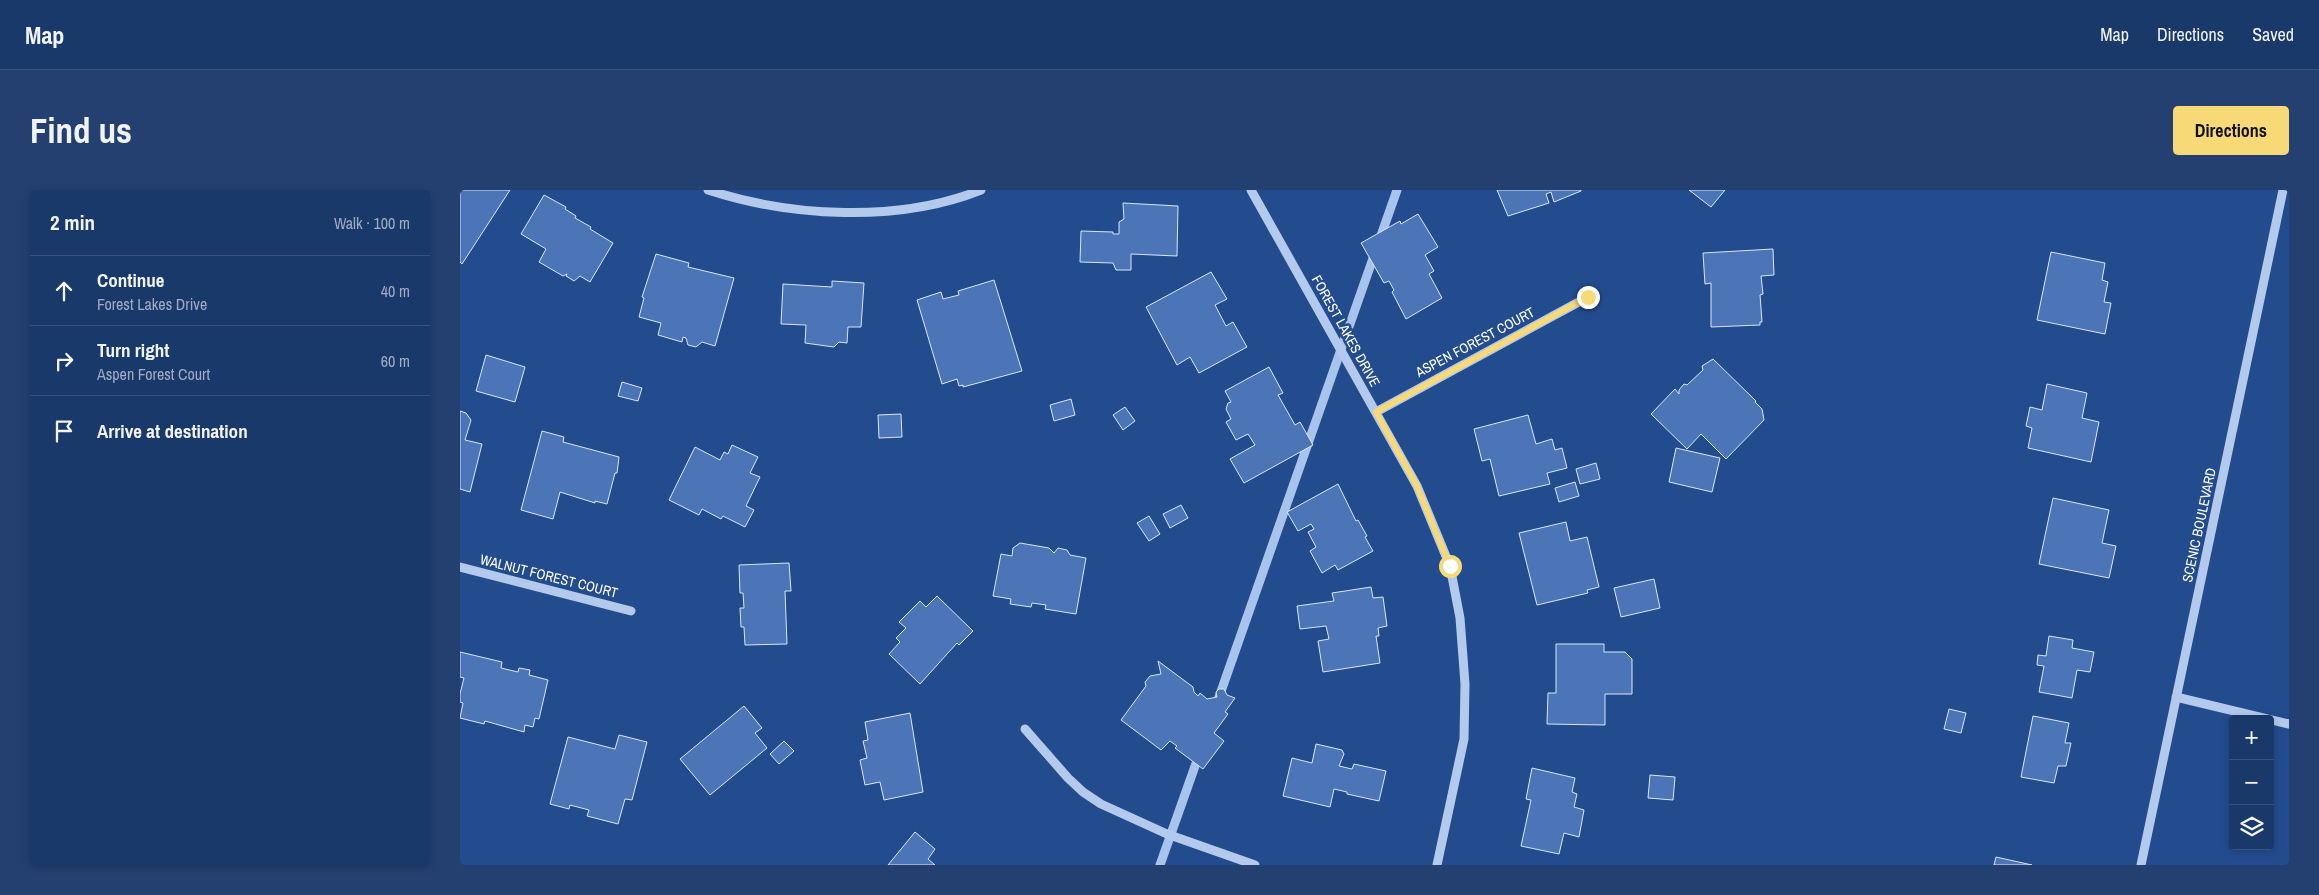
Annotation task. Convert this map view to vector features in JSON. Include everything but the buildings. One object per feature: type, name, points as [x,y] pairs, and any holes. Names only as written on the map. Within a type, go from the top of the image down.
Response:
[{"type":"street","points":[[708,190],[799,210],[827,212],[914,208],[966,196],[981,190]]},
{"type":"street","name":"FOREST LAKES DRIVE","points":[[1251,190],[1417,486],[1450,566],[1460,618],[1465,684],[1464,739],[1437,865]]},
{"type":"street","name":"SCENIC BOULEVARD","points":[[2141,865],[2283,190]]},
{"type":"street","name":"ASPEN FOREST COURT","points":[[1376,412],[1588,297]]},
{"type":"street","name":"WALNUT FOREST COURT","points":[[460,567],[632,611]]},
{"type":"street","points":[[2176,697],[2289,724]]},
{"type":"street","points":[[1025,729],[1068,778],[1083,792],[1101,804],[1167,834],[1255,865]]},
{"type":"waterway","points":[[1218,700],[1397,190]]},
{"type":"waterway","points":[[1160,865],[1200,752]]},
{"type":"route","points":[[1450,566],[1417,486],[1376,412],[1588,297]]}]
